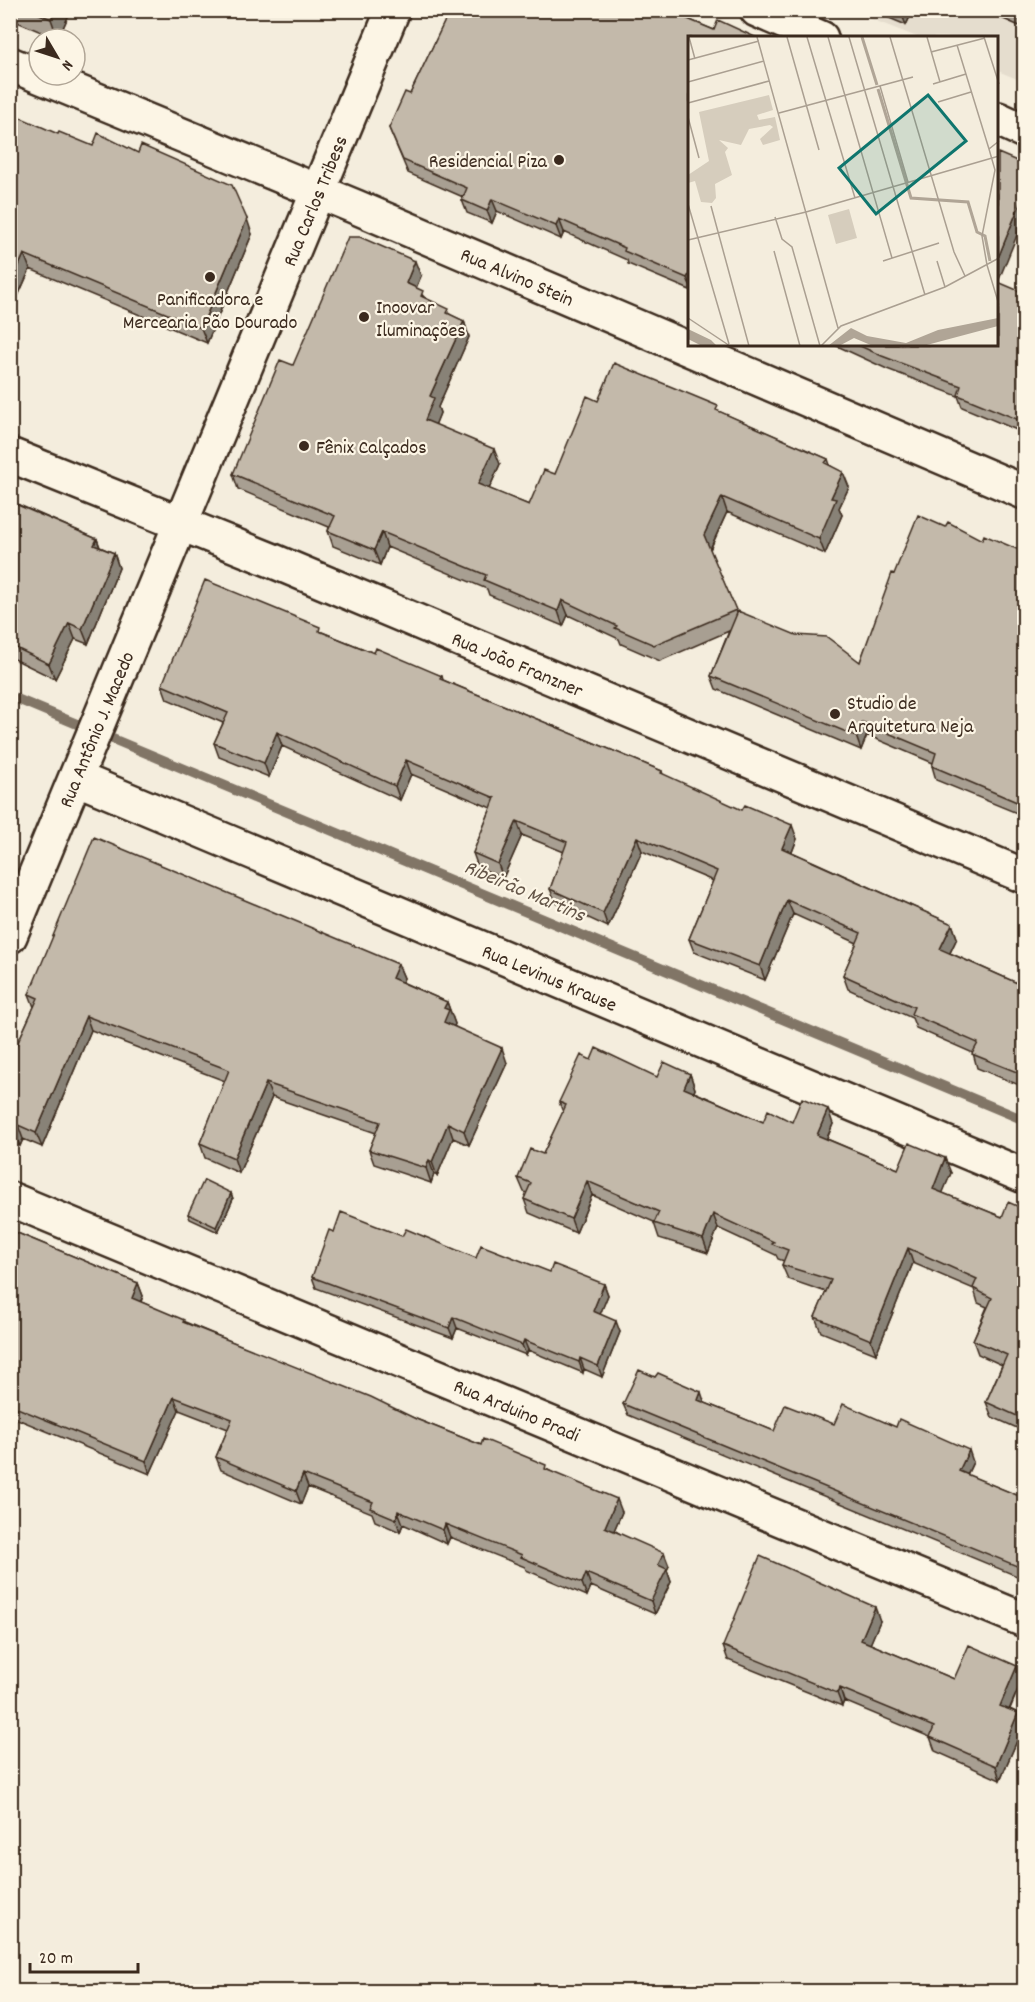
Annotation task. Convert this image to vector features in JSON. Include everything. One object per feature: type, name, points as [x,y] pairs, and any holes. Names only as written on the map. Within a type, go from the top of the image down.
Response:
[{"type":"street","name":"Rua Carlos Tribess","points":[[182,524],[393,10]]},
{"type":"street","points":[[757,10],[816,36]]},
{"type":"street","name":"Rua Alvino Stein","points":[[10,64],[319,192],[1024,492]]},
{"type":"street","points":[[999,119],[1024,131]]},
{"type":"street","name":"Rua João Franzner","points":[[10,455],[182,524],[1024,876]]},
{"type":"street","name":"Rua Antônio J. Macedo","points":[[10,936],[182,524]]},
{"type":"street","name":"Rua Levinus Krause","points":[[82,766],[1024,1176]]},
{"type":"street","name":"Rua Arduino Pradi","points":[[10,1199],[1024,1620]]},
{"type":"shaded area","points":[[851,11],[1024,11],[1024,82],[999,71],[999,36],[914,36]]},
{"type":"building","points":[[30,10],[55,10],[51,19]]},
{"type":"building","points":[[450,10],[666,10],[714,30],[718,20],[753,36],[688,36],[687,278],[624,251],[625,248],[559,219],[556,226],[492,199],[487,211],[462,200],[467,188],[403,160],[389,128],[405,92],[410,94]]},
{"type":"building","points":[[10,113],[93,146],[98,133],[138,153],[141,145],[232,185],[247,219],[201,328],[24,254],[10,286]]},
{"type":"building","points":[[999,153],[1024,164],[1024,194],[999,256]]},
{"type":"building","points":[[348,237],[360,237],[415,261],[406,283],[423,291],[421,296],[449,309],[447,313],[464,321],[430,396],[434,398],[425,420],[494,449],[478,484],[529,505],[544,470],[555,474],[587,396],[598,401],[614,363],[718,406],[716,410],[828,459],[825,463],[843,472],[831,498],[836,499],[819,539],[722,497],[704,535],[736,610],[654,645],[615,628],[617,626],[562,600],[558,611],[484,580],[486,575],[382,532],[374,550],[328,531],[335,516],[233,474],[280,360],[293,365]]},
{"type":"building","points":[[999,282],[1024,293],[1024,422],[958,395],[961,386],[860,346],[999,346]]},
{"type":"building","points":[[10,497],[15,499],[13,503],[97,539],[94,545],[114,553],[82,629],[69,623],[49,664],[10,645]]},
{"type":"building","points":[[918,515],[945,527],[948,522],[982,540],[984,535],[1024,552],[1024,805],[932,766],[936,753],[862,722],[856,736],[711,676],[738,611],[796,635],[827,637],[860,662],[892,573],[894,574]]},
{"type":"building","points":[[205,580],[320,627],[319,631],[374,653],[376,648],[442,676],[440,679],[662,771],[661,773],[742,810],[745,805],[792,825],[782,848],[952,924],[940,949],[1017,983],[1024,965],[1024,1075],[972,1054],[978,1043],[911,1014],[914,1007],[843,975],[861,933],[787,900],[760,966],[689,939],[717,871],[637,837],[603,913],[550,889],[567,842],[517,821],[498,864],[473,853],[495,798],[406,760],[395,786],[277,732],[264,763],[214,743],[228,713],[162,685]]},
{"type":"building","points":[[94,837],[398,964],[392,978],[447,1002],[444,1008],[449,1010],[444,1022],[502,1048],[464,1131],[448,1123],[432,1162],[429,1160],[426,1168],[369,1150],[380,1122],[266,1083],[234,1158],[200,1143],[229,1070],[86,1016],[36,1133],[18,1125],[14,1132],[10,1130],[10,1060],[38,998],[29,994]]},
{"type":"building","points":[[596,1048],[657,1077],[664,1062],[690,1074],[684,1088],[763,1122],[768,1110],[792,1122],[802,1098],[828,1109],[817,1135],[898,1169],[909,1143],[945,1158],[933,1189],[1002,1217],[1008,1202],[1024,1209],[1024,1419],[986,1402],[1007,1355],[973,1340],[992,1298],[973,1288],[977,1279],[908,1248],[871,1340],[815,1317],[831,1280],[782,1265],[788,1250],[713,1214],[703,1239],[654,1223],[659,1212],[587,1181],[571,1219],[524,1199],[531,1183],[518,1178],[530,1149],[543,1154],[566,1105],[559,1102],[581,1055],[591,1060]]},
{"type":"building","points":[[204,1180],[231,1193],[216,1227],[188,1214]]},
{"type":"building","points":[[341,1212],[402,1236],[406,1229],[476,1258],[481,1245],[550,1272],[553,1264],[604,1284],[593,1311],[616,1321],[598,1366],[580,1358],[579,1362],[524,1340],[522,1345],[453,1317],[449,1328],[312,1277],[329,1230],[334,1232]]},
{"type":"building","points":[[10,1230],[138,1283],[132,1298],[184,1320],[183,1322],[371,1397],[416,1419],[481,1445],[483,1439],[546,1465],[545,1469],[617,1499],[605,1527],[664,1553],[658,1565],[667,1569],[651,1601],[586,1573],[582,1583],[521,1557],[522,1555],[445,1524],[443,1530],[398,1511],[396,1519],[370,1508],[373,1502],[303,1474],[296,1491],[216,1457],[232,1419],[174,1397],[146,1461],[10,1405]]},
{"type":"building","points":[[639,1370],[655,1377],[658,1373],[701,1392],[698,1400],[774,1431],[785,1405],[834,1424],[843,1404],[896,1427],[899,1419],[969,1450],[959,1471],[1024,1498],[1024,1569],[623,1404]]},
{"type":"building","points":[[760,1556],[875,1607],[861,1640],[954,1679],[969,1645],[1017,1666],[1000,1706],[1018,1713],[996,1766],[930,1737],[934,1727],[840,1688],[837,1693],[723,1646]]},
{"type":"waterway","name":"Ribeirão Martins","points":[[10,696],[1024,1120]]},
{"type":"place","name":"Residencial Piza","points":[[559,160]]},
{"type":"place","name":"Panificadora e Mercearia Pão Dourado","points":[[210,277]]},
{"type":"place","name":"Inoovar Iluminações","points":[[364,317]]},
{"type":"place","name":"Fênix Calçados","points":[[304,446]]},
{"type":"place","name":"Studio de Arquitetura Neja","points":[[835,714]]}]
